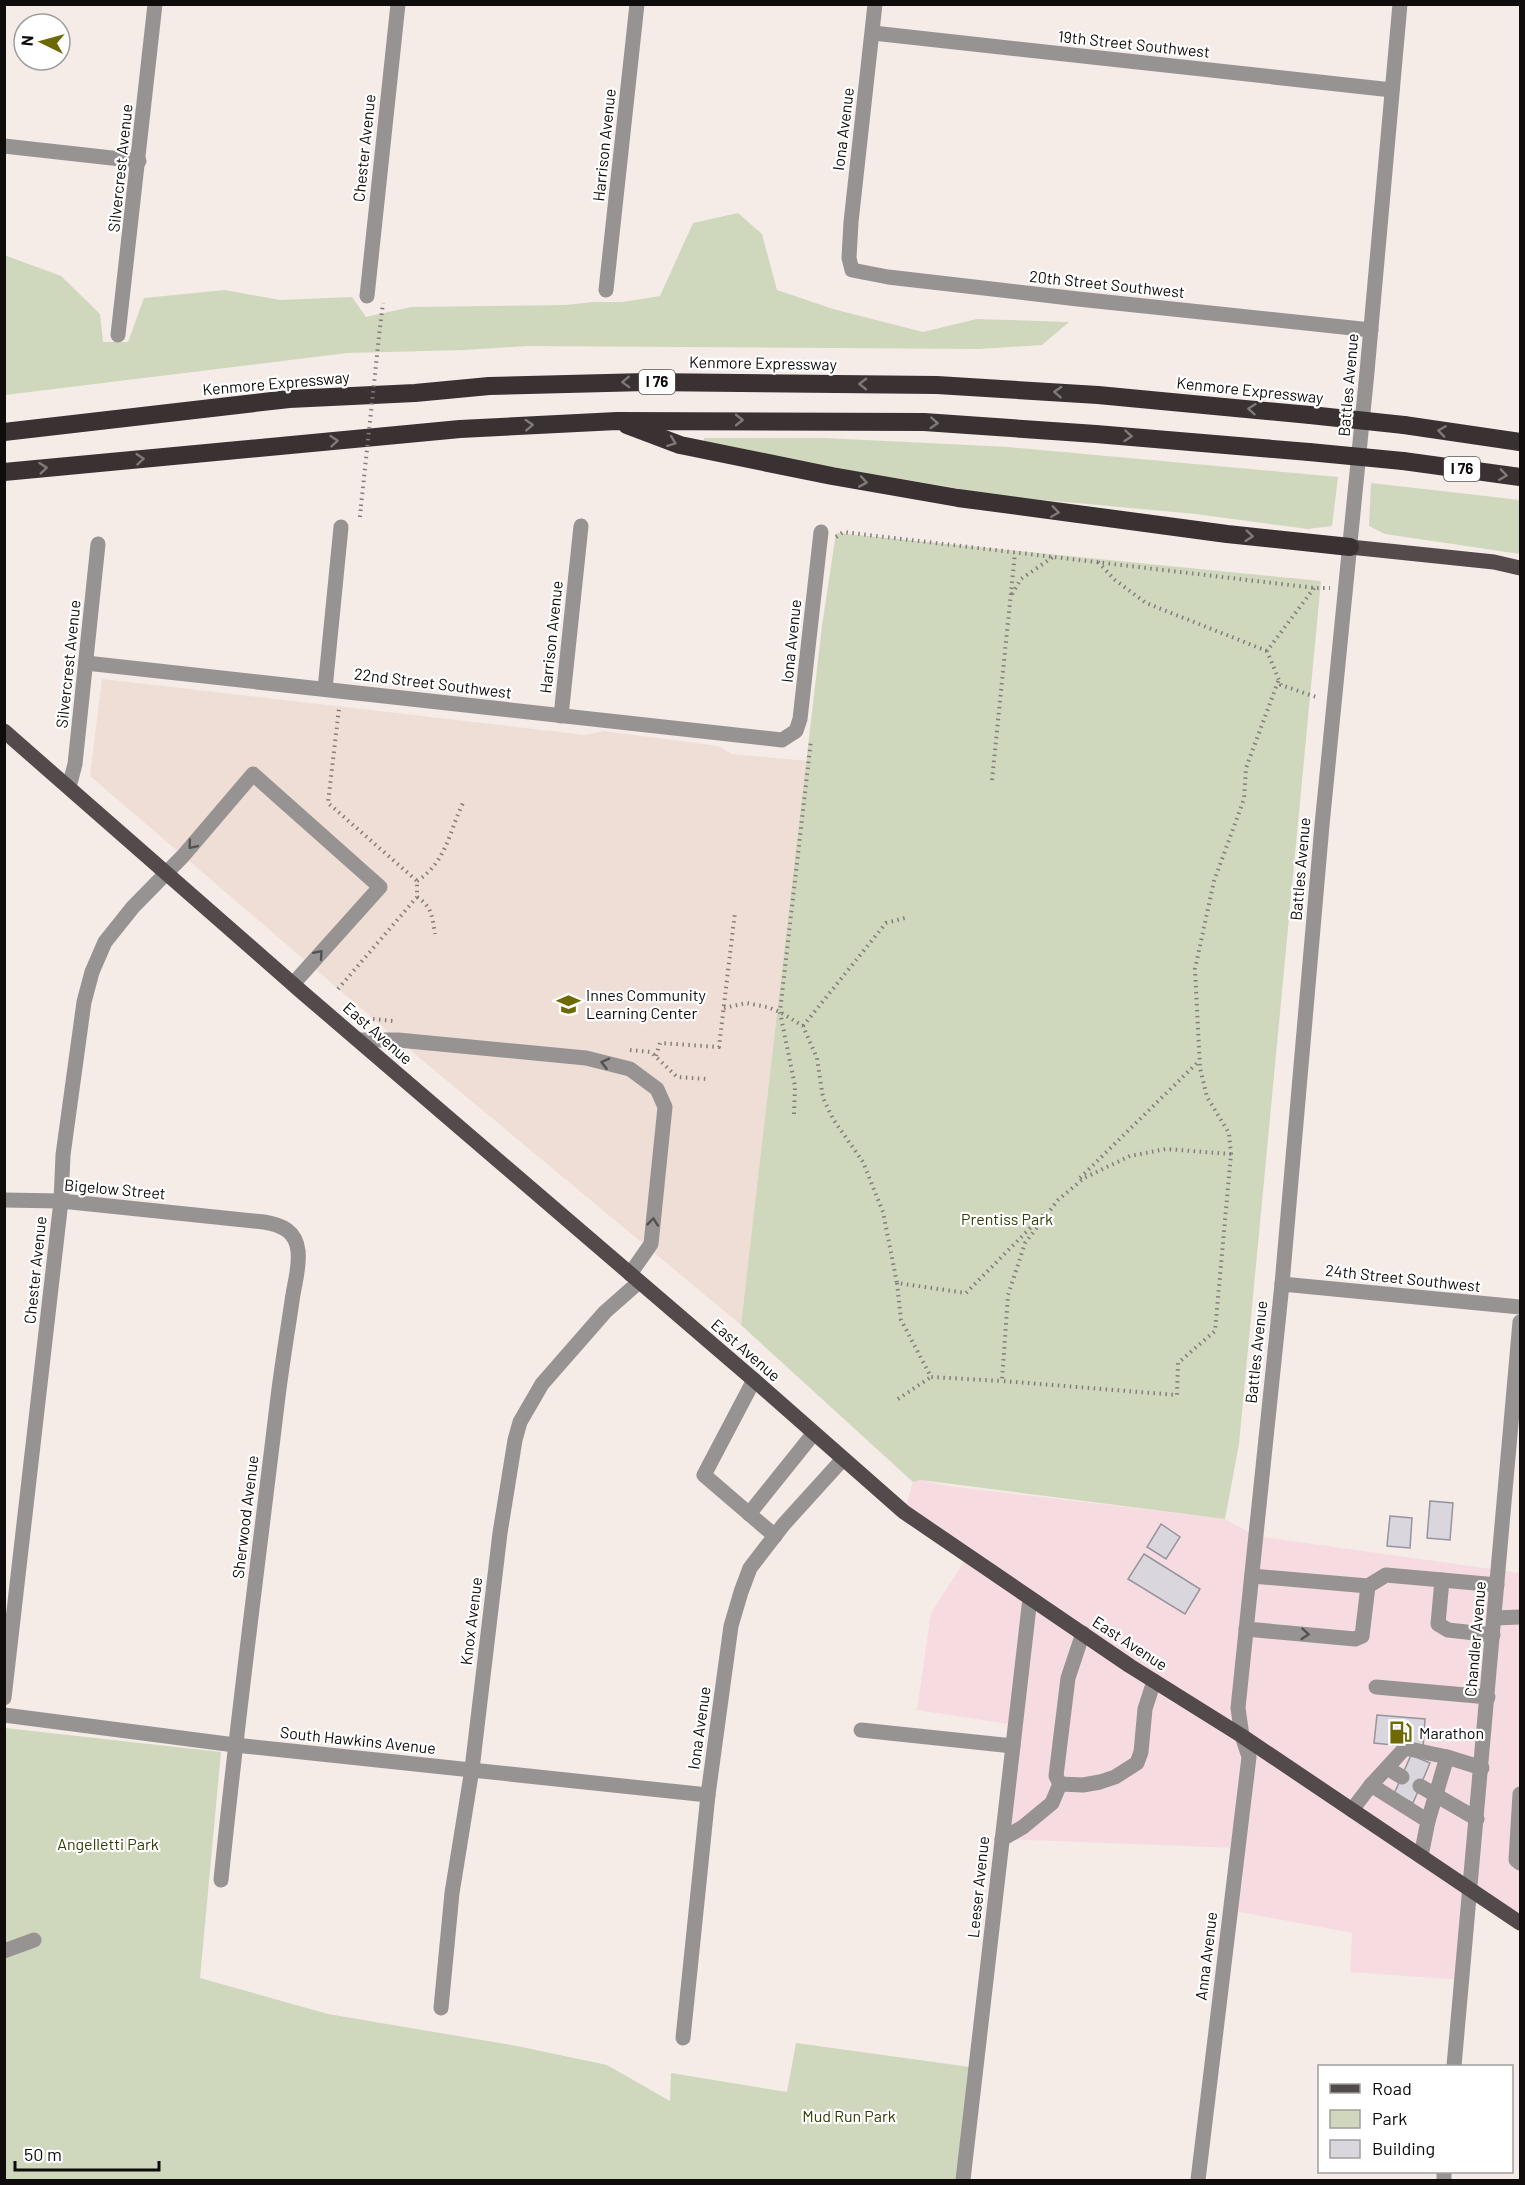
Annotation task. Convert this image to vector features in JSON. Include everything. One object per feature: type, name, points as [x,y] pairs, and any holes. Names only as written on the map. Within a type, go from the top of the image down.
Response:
[{"type":"highway","name":"Kenmore Expressway","points":[[4,432],[289,399],[415,393],[489,386],[646,382],[937,385],[1098,395],[1404,425],[1521,442]]},
{"type":"highway","points":[[617,421],[680,445],[832,476],[958,498],[1227,534],[1350,547]]},
{"type":"highway","name":"I 76","points":[[4,472],[460,429],[617,421],[924,422],[1309,452],[1403,461],[1521,477]]},
{"type":"main road","points":[[1350,547],[1494,562],[1521,568]]},
{"type":"main road","name":"East Avenue","points":[[4,731],[904,1512],[1154,1681],[1242,1736],[1521,1923]]},
{"type":"street","name":"Silvercrest Avenue","points":[[118,335],[155,4]]},
{"type":"street","name":"Chester Avenue","points":[[367,296],[398,4]]},
{"type":"street","name":"Harrison Avenue","points":[[606,290],[637,4]]},
{"type":"street","name":"Iona Avenue","points":[[849,258],[851,222],[876,4]]},
{"type":"street","name":"Battles Avenue","points":[[1242,1736],[1238,1708],[1282,1284],[1400,4]]},
{"type":"street","name":"19th Street Southwest","points":[[873,33],[1392,90]]},
{"type":"street","points":[[4,146],[139,161]]},
{"type":"street","name":"20th Street Southwest","points":[[849,258],[852,270],[888,277],[1371,330]]},
{"type":"street","points":[[325,689],[341,526]]},
{"type":"street","name":"Harrison Avenue","points":[[561,716],[581,526]]},
{"type":"street","name":"Iona Avenue","points":[[776,740],[789,737],[796,731],[800,719],[827,535]]},
{"type":"street","name":"Silvercrest Avenue","points":[[69,787],[75,764],[98,544]]},
{"type":"street","name":"22nd Street Southwest","points":[[86,663],[776,740]]},
{"type":"street","name":"Chester Avenue","points":[[4,1698],[61,1201],[63,1155],[76,1052],[84,1002],[92,972],[105,942],[133,907],[168,874],[253,774],[380,887],[293,984]]},
{"type":"street","name":"Knox Avenue","points":[[358,1040],[398,1040],[586,1058],[630,1069],[657,1089],[665,1107],[651,1244],[634,1278],[542,1384],[520,1422],[510,1464],[500,1533],[472,1769],[452,1893],[441,2008]]},
{"type":"street","name":"Bigelow Street","points":[[4,1200],[61,1201],[222,1218]]},
{"type":"street","name":"Sherwood Avenue","points":[[221,1880],[235,1745],[279,1386],[298,1252],[290,1230],[278,1224],[222,1218]]},
{"type":"street","name":"24th Street Southwest","points":[[1282,1284],[1521,1307]]},
{"type":"street","name":"Chandler Avenue","points":[[1454,2065],[1521,1322]]},
{"type":"street","points":[[754,1380],[704,1475],[774,1536]]},
{"type":"street","points":[[749,1515],[814,1433]]},
{"type":"street","name":"Iona Avenue","points":[[683,2038],[708,1795],[731,1626],[750,1568],[774,1536],[843,1459]]},
{"type":"street","points":[[1252,1575],[1368,1586],[1386,1575],[1497,1585]]},
{"type":"street","points":[[1442,1580],[1438,1624],[1448,1630],[1493,1635]]},
{"type":"street","points":[[1246,1629],[1355,1639],[1362,1636],[1368,1586]]},
{"type":"street","name":"Leeser Avenue","points":[[963,2181],[1030,1598]]},
{"type":"street","points":[[1495,1618],[1521,1617]]},
{"type":"street","points":[[1002,1839],[1023,1827],[1052,1803],[1060,1784],[1056,1776],[1068,1678],[1083,1633]]},
{"type":"street","points":[[1060,1784],[1083,1785],[1100,1782],[1115,1777],[1137,1763],[1145,1709],[1154,1681]]},
{"type":"street","points":[[1376,1687],[1488,1697]]},
{"type":"street","name":"South Hawkins Avenue","points":[[4,1715],[235,1745],[708,1795]]},
{"type":"street","points":[[861,1730],[1012,1746]]},
{"type":"street","name":"Anna Avenue","points":[[1198,2181],[1249,1757],[1242,1736]]},
{"type":"street","points":[[1352,1810],[1371,1785],[1405,1748],[1447,1757],[1482,1768]]},
{"type":"street","points":[[1421,1856],[1435,1794],[1447,1757]]},
{"type":"street","points":[[1387,1768],[1401,1777]]},
{"type":"street","points":[[1371,1785],[1428,1821]]},
{"type":"street","points":[[1420,1786],[1477,1819]]},
{"type":"street","points":[[1521,1794],[1516,1860],[1521,1863]]},
{"type":"street","points":[[4,1951],[34,1940]]},
{"type":"path","points":[[360,517],[380,327]]},
{"type":"path","points":[[827,535],[843,532],[1314,588],[1346,588]]},
{"type":"path","points":[[992,780],[1015,553]]},
{"type":"path","points":[[1011,595],[1021,579],[1053,557]]},
{"type":"path","points":[[1098,562],[1115,580],[1146,603],[1268,651],[1281,685],[1314,698],[1335,699]]},
{"type":"path","points":[[1268,651],[1314,588]]},
{"type":"path","points":[[898,1399],[931,1377],[1177,1395],[1178,1363],[1215,1331],[1231,1154],[1229,1133],[1207,1097],[1199,1061],[1195,969],[1214,881],[1244,799],[1246,768],[1279,679]]},
{"type":"path","points":[[794,1114],[795,1086],[780,1012],[811,737]]},
{"type":"path","points":[[417,881],[431,872],[443,855],[463,803]]},
{"type":"path","points":[[417,897],[427,903],[432,914],[435,934]]},
{"type":"path","points":[[656,1056],[660,1043],[719,1047],[735,912]]},
{"type":"path","points":[[803,1026],[886,923],[904,918]]},
{"type":"path","points":[[724,1008],[746,1003],[767,1007],[803,1026],[817,1058],[823,1098],[833,1119],[863,1162],[883,1212],[897,1283],[901,1320],[931,1377]]},
{"type":"path","points":[[897,1283],[966,1293],[1199,1061]]},
{"type":"path","points":[[1002,1381],[1008,1295],[1025,1243],[1058,1200],[1084,1178],[1130,1156],[1166,1149],[1231,1154]]},
{"type":"shaded area","name":"Innes Community Learning Center","points":[[102,679],[585,735],[604,731],[718,746],[732,754],[809,761],[741,1325],[398,1040],[90,776]]},
{"type":"shaded area","points":[[921,1480],[949,1486],[1225,1519],[1256,1536],[1520,1573],[1520,1923],[1471,1890],[1462,1980],[1350,1972],[1352,1933],[1230,1910],[1237,1848],[1002,1839],[1015,1725],[917,1710],[931,1613],[967,1557],[904,1512],[913,1482]]},
{"type":"green space","points":[[738,213],[762,234],[777,290],[833,309],[923,332],[977,319],[1069,322],[1042,345],[979,349],[527,346],[347,353],[5,395],[4,255],[61,276],[100,314],[103,342],[128,342],[144,298],[225,290],[280,300],[352,297],[366,317],[411,307],[565,305],[623,302],[660,296],[693,223]]},
{"type":"green space","points":[[704,438],[825,438],[1008,447],[1338,477],[1332,526],[1308,529],[1196,514],[1001,496],[703,445]]},
{"type":"green space","points":[[1371,483],[1520,500],[1520,554],[1385,534],[1369,526]]},
{"type":"green space","name":"Prentiss Park","points":[[836,533],[1321,581],[1239,1444],[1225,1519],[921,1480],[913,1482],[741,1325],[822,626]]},
{"type":"green space","points":[[5,1728],[221,1752],[200,1978],[328,2014],[517,2046],[607,2065],[670,2101],[671,2073],[787,2092],[796,2043],[970,2067],[957,2180],[5,2180]]},
{"type":"building","points":[[1430,1501],[1453,1503],[1450,1540],[1427,1538]]},
{"type":"building","points":[[1390,1516],[1412,1518],[1410,1548],[1387,1546]]},
{"type":"building","points":[[1161,1524],[1180,1537],[1166,1559],[1147,1547]]},
{"type":"building","points":[[1144,1554],[1200,1589],[1185,1614],[1128,1579]]},
{"type":"building","points":[[1377,1715],[1425,1719],[1423,1748],[1374,1743]]},
{"type":"building","points":[[1411,1755],[1430,1763],[1413,1803],[1394,1794]]},
{"type":"place","name":"Innes Community Learning Center","points":[[568,1004]]},
{"type":"place","name":"Marathon","points":[[1401,1733]]},
{"type":"park label","name":"Angelletti Park","points":[[108,1844]]},
{"type":"park label","name":"Mud Run Park","points":[[849,2116]]}]
